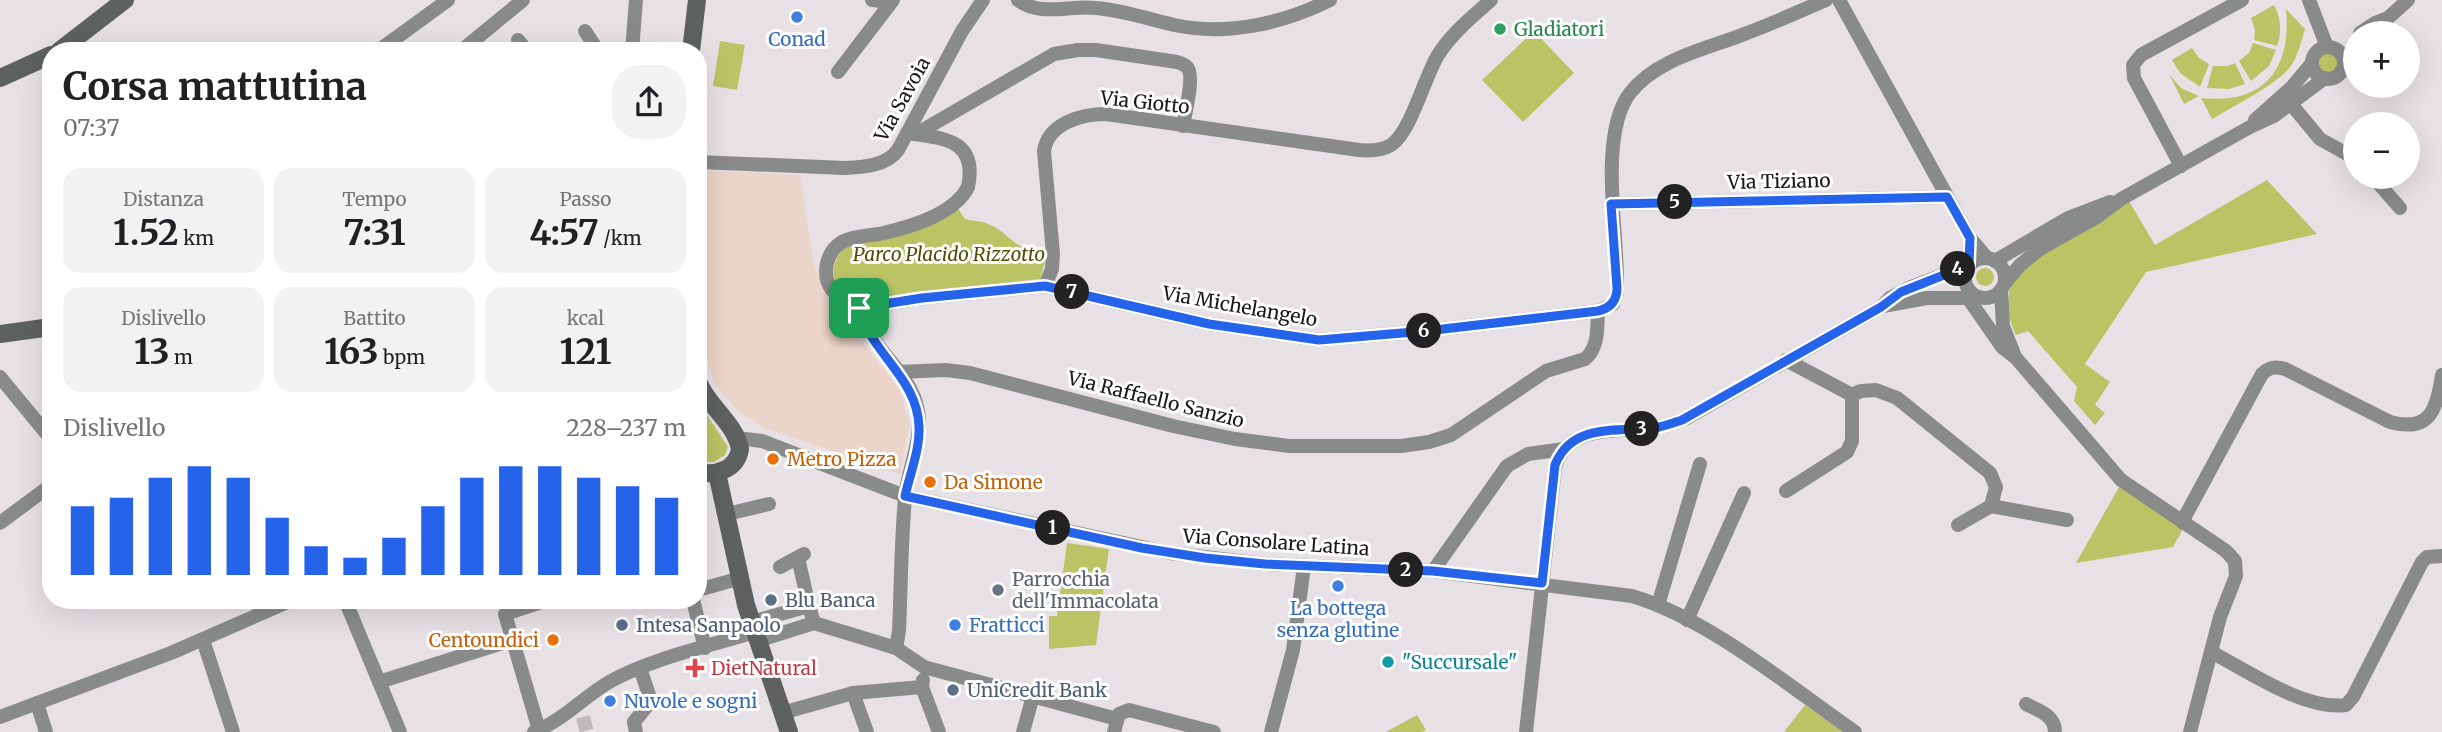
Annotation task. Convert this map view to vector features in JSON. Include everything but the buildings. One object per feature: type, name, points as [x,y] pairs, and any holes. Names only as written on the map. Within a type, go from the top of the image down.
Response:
[{"type":"main road","points":[[71,42],[125,0]]},
{"type":"main road","points":[[692,42],[698,0]]},
{"type":"main road","points":[[0,78],[42,59]]},
{"type":"main road","points":[[0,334],[42,328]]},
{"type":"main road","points":[[707,404],[737,438],[740,449],[731,467],[707,472]]},
{"type":"main road","points":[[717,472],[754,632],[789,732]]},
{"type":"street","points":[[390,42],[448,0]]},
{"type":"street","points":[[472,42],[523,0]]},
{"type":"street","points":[[633,42],[636,0]]},
{"type":"street","points":[[872,0],[892,1]]},
{"type":"street","name":"Via Savoia","points":[[707,162],[832,168],[866,166],[895,155],[912,133],[962,31],[983,0]]},
{"type":"street","points":[[1018,0],[1027,6],[1043,9],[1105,9],[1176,26],[1212,29],[1265,24],[1291,17],[1330,0]]},
{"type":"street","name":"Via Giotto","points":[[1045,286],[1052,265],[1044,151],[1051,134],[1069,121],[1101,114],[1359,150],[1389,147],[1405,130],[1425,79],[1440,52],[1469,19],[1491,0]]},
{"type":"street","points":[[1598,311],[1613,304],[1617,293],[1611,204],[1612,158],[1617,125],[1626,100],[1640,83],[1658,69],[1826,0]]},
{"type":"street","points":[[1839,0],[1970,238],[2004,270],[2003,326],[2016,358]]},
{"type":"street","points":[[2181,166],[2134,78],[2133,65],[2141,55],[2242,0]]},
{"type":"street","points":[[1881,307],[1932,297],[1984,298],[1997,295],[2035,253],[2121,199],[2274,116],[2325,78],[2336,76],[2343,67],[2342,56],[2330,48],[2309,0]]},
{"type":"street","points":[[2386,21],[2408,0]]},
{"type":"street","points":[[838,72],[892,1]]},
{"type":"street","points":[[2380,21],[2388,18]]},
{"type":"street","points":[[585,31],[592,42]]},
{"type":"street","points":[[2250,127],[2297,82],[2312,63],[2318,50],[2343,42]]},
{"type":"street","points":[[912,133],[1043,58],[1078,50],[1127,54],[1185,65],[1191,75],[1183,126]]},
{"type":"street","points":[[2312,63],[2316,73],[2325,78]]},
{"type":"street","points":[[2291,104],[2320,139],[2343,152]]},
{"type":"street","points":[[897,648],[900,631],[905,496],[919,424],[913,395],[868,333],[859,308],[836,294],[828,282],[827,262],[834,249],[846,240],[926,220],[953,204],[968,187],[969,166],[958,145],[945,138],[912,133]]},
{"type":"street","points":[[2383,189],[2400,208]]},
{"type":"street","name":"Via Tiziano","points":[[1611,204],[1947,197]]},
{"type":"street","points":[[1526,732],[1555,468],[1564,449],[1572,440],[1591,433],[1660,427],[1682,420],[1881,307],[1901,292],[1980,258],[1991,259],[2068,218],[2121,199]]},
{"type":"street","points":[[1970,238],[1965,283],[1970,296],[2002,347],[2016,358],[2121,480],[2226,551],[2236,564],[2236,576],[2220,617],[2190,732]]},
{"type":"street","points":[[859,308],[922,298],[1045,286]]},
{"type":"street","name":"Via Michelangelo","points":[[1045,286],[1209,324],[1312,340],[1426,331],[1598,311]]},
{"type":"street","name":"Via Raffaello Sanzio","points":[[897,372],[946,370],[970,373],[1190,430],[1243,441],[1300,446],[1407,446],[1451,435],[1546,371],[1584,359],[1595,342],[1598,311]]},
{"type":"street","points":[[1786,360],[1852,395],[1881,391],[1911,407],[1990,473],[1996,487],[1991,506]]},
{"type":"street","points":[[2182,522],[2262,374],[2269,368],[2283,369],[2390,422],[2404,424],[2423,420],[2432,413],[2438,404],[2442,375]]},
{"type":"street","points":[[0,377],[42,428]]},
{"type":"street","points":[[1786,491],[1847,452],[1852,437],[1852,395]]},
{"type":"street","name":"Via Consolare Latina","points":[[737,438],[762,441],[905,496],[1170,553],[1227,561],[1433,571],[1618,593],[1658,605],[1729,644],[1856,732]]},
{"type":"street","points":[[1433,571],[1507,466],[1528,454],[1564,449]]},
{"type":"street","points":[[1658,605],[1700,464]]},
{"type":"street","points":[[0,523],[42,492]]},
{"type":"street","points":[[1687,620],[1744,493]]},
{"type":"street","points":[[727,514],[769,504]]},
{"type":"street","points":[[1958,526],[1991,506],[2067,520]]},
{"type":"street","points":[[780,567],[801,556],[814,623]]},
{"type":"street","points":[[2211,652],[2307,701],[2333,706],[2346,705],[2353,697],[2422,562],[2430,556],[2442,556]]},
{"type":"street","points":[[1271,732],[1293,650],[1304,566]]},
{"type":"street","points":[[707,587],[741,578]]},
{"type":"street","points":[[518,609],[505,614],[536,731],[582,711],[593,693],[640,668],[754,632],[809,606]]},
{"type":"street","points":[[0,717],[203,640],[272,609]]},
{"type":"street","points":[[349,609],[400,732]]},
{"type":"street","points":[[695,609],[705,648]]},
{"type":"street","points":[[754,632],[814,623],[897,648],[923,667],[1118,721],[1133,710],[1214,732]]},
{"type":"street","points":[[203,640],[233,732]]},
{"type":"street","points":[[379,682],[512,640]]},
{"type":"street","points":[[923,667],[922,687],[939,732]]},
{"type":"street","points":[[636,732],[634,722],[651,701],[640,668]]},
{"type":"street","points":[[782,713],[853,693],[922,687]]},
{"type":"street","points":[[853,693],[867,732]]},
{"type":"street","points":[[1023,732],[1033,696]]},
{"type":"street","points":[[37,703],[47,732]]},
{"type":"street","points":[[2026,704],[2050,717],[2054,722],[2055,732]]},
{"type":"shaded area","points":[[707,170],[800,175],[814,265],[827,295],[848,310],[858,337],[899,389],[910,423],[900,474],[762,427],[739,412],[715,385],[707,359]]},
{"type":"green space","points":[[2274,5],[2280,25],[2277,46],[2254,40],[2255,30],[2251,18]]},
{"type":"green space","points":[[2286,9],[2305,29],[2291,66],[2266,87],[2212,119],[2201,98],[2223,99],[2242,95],[2257,89],[2269,79],[2284,49]]},
{"type":"green space","points":[[1534,31],[1574,73],[1523,122],[1482,80]]},
{"type":"green space","points":[[720,41],[745,45],[737,90],[713,86]]},
{"type":"green space","points":[[2253,43],[2276,50],[2269,66],[2251,81],[2239,61],[2249,53]]},
{"type":"green space","points":[[2192,48],[2199,58],[2209,64],[2200,87],[2180,73],[2172,60]]},
{"type":"green space","points":[[2329,53],[2336,56],[2339,63],[2336,70],[2329,73],[2322,70],[2319,63],[2322,56]]},
{"type":"green space","points":[[2235,63],[2245,84],[2229,89],[2207,88],[2213,66]]},
{"type":"green space","points":[[2169,74],[2181,88],[2199,96],[2184,104]]},
{"type":"green space","points":[[2267,180],[2317,234],[2146,272],[2085,364],[2110,382],[2095,405],[2105,413],[2095,425],[2074,401],[2077,387],[2028,331],[2016,335],[2008,304],[2016,272],[2129,201],[2155,245]]},
{"type":"green space","name":"Parco Placido Rizzotto","points":[[956,206],[965,219],[983,222],[996,228],[1020,246],[1045,248],[1047,256],[1040,279],[861,300],[841,290],[834,278],[834,266],[847,245]]},
{"type":"green space","points":[[1981,268],[1989,268],[1994,277],[1992,284],[1981,286],[1976,281],[1976,273]]},
{"type":"green space","points":[[707,415],[728,447],[725,455],[714,462],[707,462]]},
{"type":"green space","points":[[2119,487],[2183,529],[2173,547],[2076,563]]},
{"type":"green space","points":[[1067,543],[1109,549],[1096,645],[1049,649],[1049,616],[1057,616]]},
{"type":"green space","points":[[1805,705],[1843,732],[1784,732]]},
{"type":"green space","points":[[1417,715],[1426,730],[1386,732]]},
{"type":"tunnel","points":[[583,717],[587,732]]},
{"type":"place","name":"Conad","points":[[797,17]]},
{"type":"place","name":"Gladiatori","points":[[1500,29]]},
{"type":"place","name":"Metro Pizza","points":[[773,459]]},
{"type":"place","name":"Da Simone","points":[[930,482]]},
{"type":"place","name":"La bottega senza glutine","points":[[1338,586]]},
{"type":"place","name":"Parrocchia dell'Immacolata","points":[[998,590]]},
{"type":"place","name":"Blu Banca","points":[[771,600]]},
{"type":"place","name":"Intesa Sanpaolo","points":[[622,625]]},
{"type":"place","name":"Fratticci","points":[[955,625]]},
{"type":"place","name":"Centoundici","points":[[553,640]]},
{"type":"place","name":"\"Succursale\"","points":[[1388,662]]},
{"type":"place","name":"DietNatural","points":[[695,668]]},
{"type":"place","name":"UniCredit Bank","points":[[953,690]]},
{"type":"place","name":"Nuvole e sogni","points":[[610,701]]},
{"type":"route","points":[[1947,197],[1970,238],[1969,265],[1901,292],[1881,307],[1687,418],[1660,427],[1604,431],[1572,440],[1561,452],[1555,465],[1542,583],[1433,571],[1265,564],[1205,558],[1142,548],[905,496],[919,432],[916,402],[906,383],[868,333],[859,308],[922,298],[1045,286],[1223,326],[1312,340],[1334,339],[1604,310],[1613,304],[1617,293],[1611,204],[1947,197]]}]
